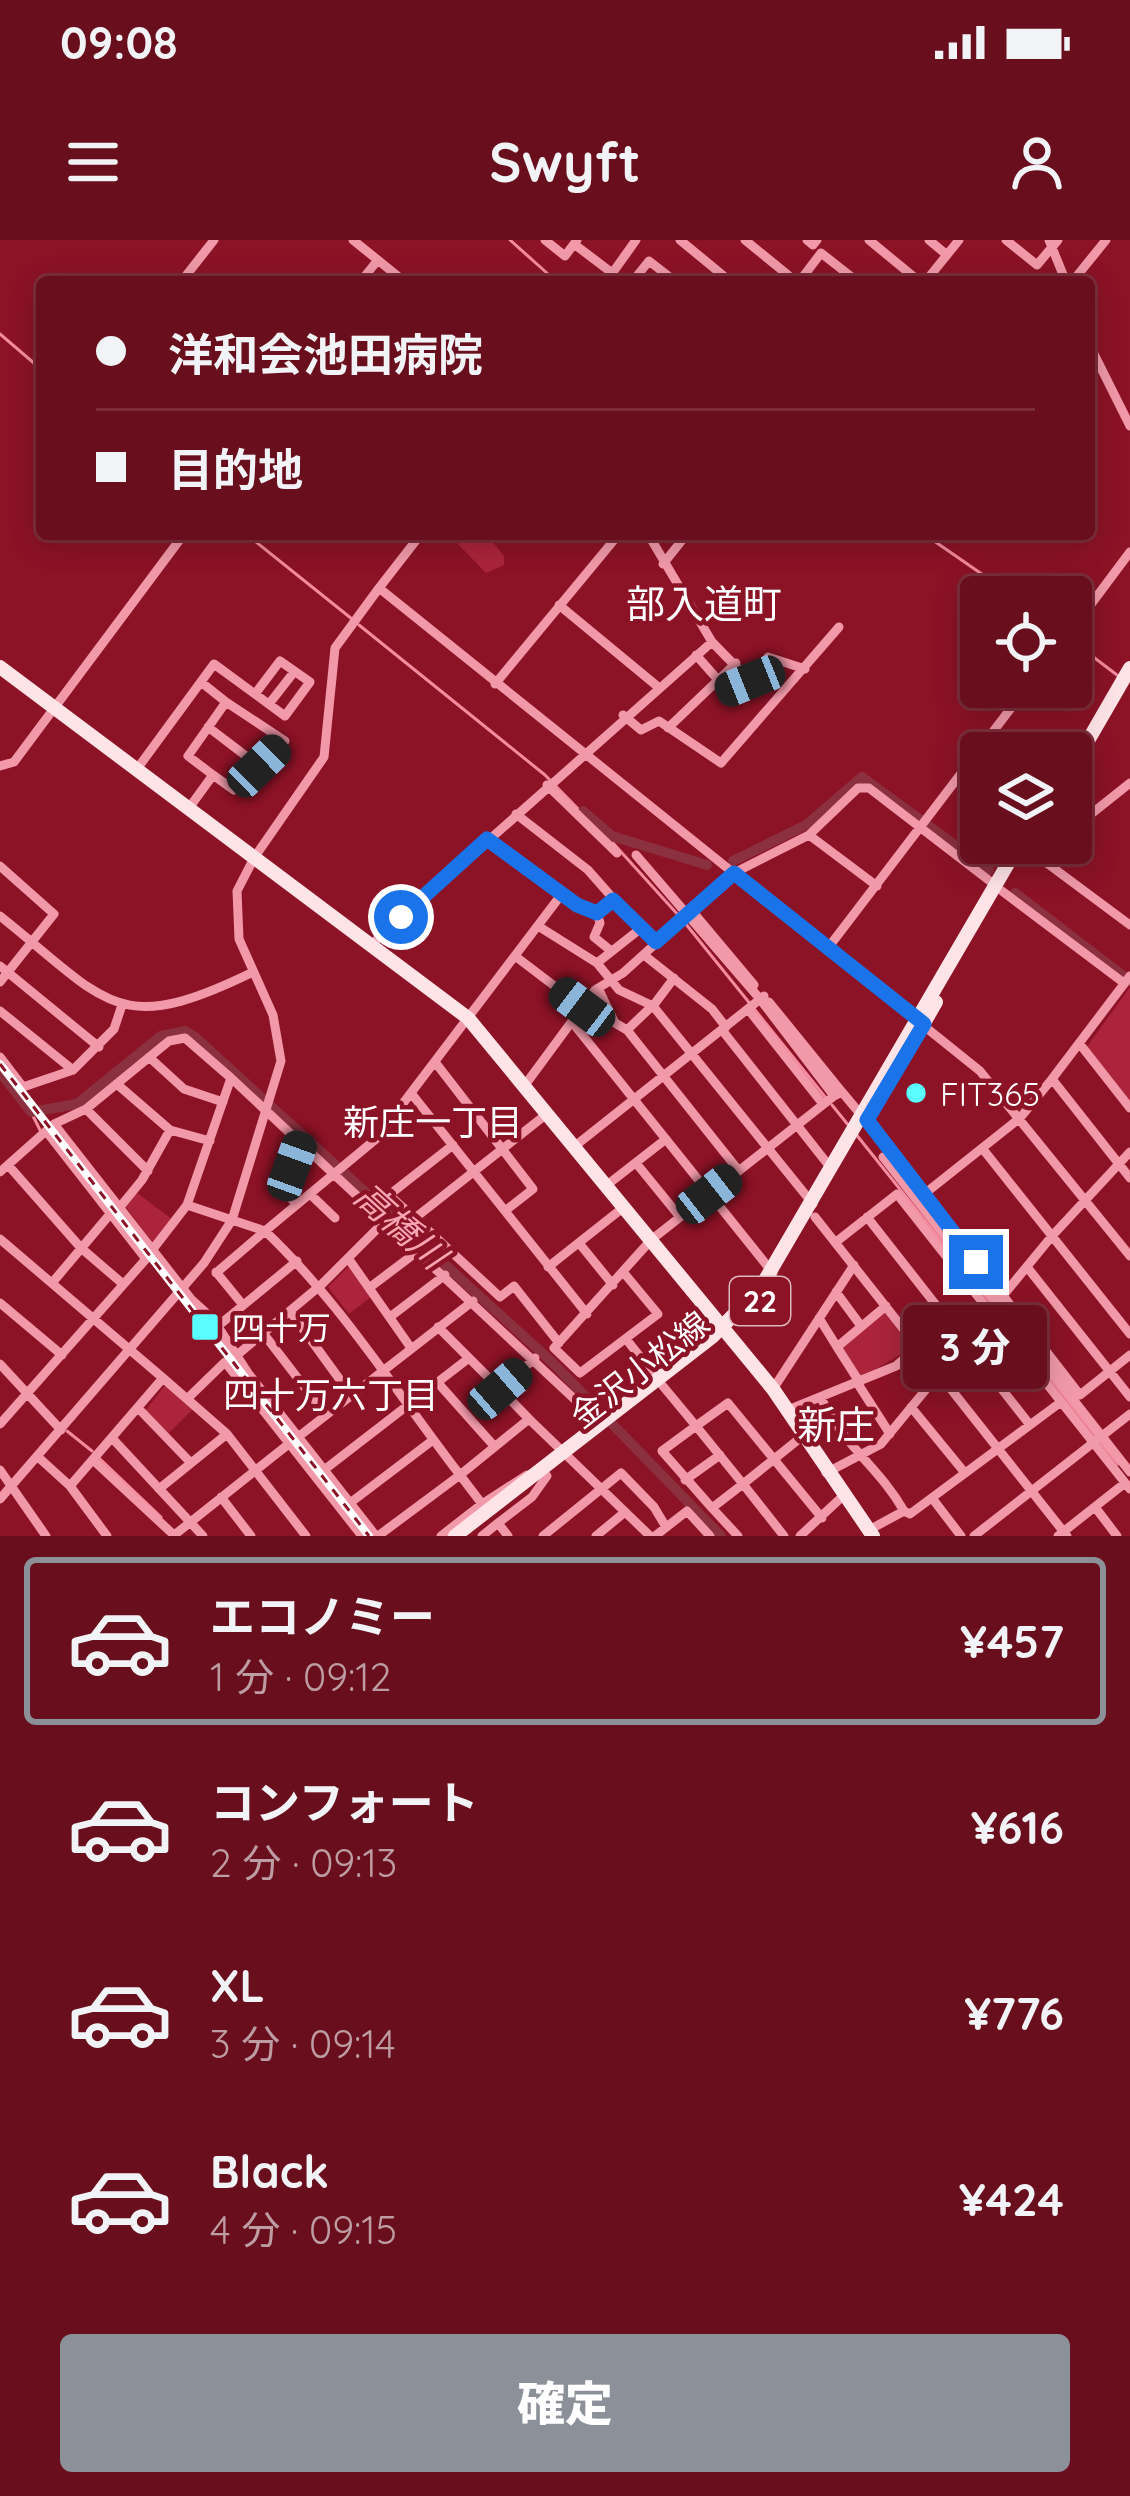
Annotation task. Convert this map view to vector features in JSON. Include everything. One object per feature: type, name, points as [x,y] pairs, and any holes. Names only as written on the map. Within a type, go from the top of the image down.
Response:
[{"type":"main road","points":[[1092,732],[1130,653]]},
{"type":"main road","points":[[0,667],[468,1018],[772,1389],[871,1533]]},
{"type":"main road","points":[[1085,732],[1123,675]]},
{"type":"main road","name":"金沢小松線","points":[[468,1536],[725,1331],[778,1278],[859,1128],[1014,864]]},
{"type":"main road","name":"金沢小松線","points":[[725,1331],[814,1210],[832,1169],[859,1128]]},
{"type":"main road","name":"金沢小松線","points":[[455,1536],[543,1474]]},
{"type":"street","points":[[186,276],[211,244],[197,240]]},
{"type":"street","points":[[353,240],[398,276]]},
{"type":"street","points":[[545,240],[565,256],[576,242],[607,276]]},
{"type":"street","points":[[610,276],[637,240]]},
{"type":"street","points":[[680,240],[696,245],[724,276]]},
{"type":"street","points":[[745,240],[787,276]]},
{"type":"street","points":[[807,240],[813,245],[817,240]]},
{"type":"street","points":[[869,240],[914,276]]},
{"type":"street","points":[[929,240],[947,255]]},
{"type":"street","points":[[928,276],[959,240]]},
{"type":"street","points":[[1006,240],[1037,265],[1053,242]]},
{"type":"street","points":[[1074,276],[1106,240]]},
{"type":"street","points":[[1053,242],[1067,276]]},
{"type":"street","points":[[804,276],[821,253],[850,276]]},
{"type":"street","points":[[365,276],[378,260]]},
{"type":"street","points":[[634,276],[649,260],[669,276]]},
{"type":"street","points":[[1095,356],[1130,426]]},
{"type":"street","points":[[0,766],[14,762],[180,540]]},
{"type":"street","points":[[0,1499],[204,1263],[232,1220],[274,1095],[280,1061],[278,1030],[253,972],[235,909],[254,858],[324,757],[327,683],[335,649],[417,540]]},
{"type":"street","points":[[496,684],[614,540]]},
{"type":"street","points":[[651,540],[712,642],[750,681]]},
{"type":"street","points":[[663,564],[682,540]]},
{"type":"street","points":[[1092,603],[1130,552]]},
{"type":"street","points":[[379,588],[980,1071],[1130,1256]]},
{"type":"street","points":[[560,605],[656,686]]},
{"type":"street","points":[[623,716],[641,730],[659,722],[721,763],[839,627]]},
{"type":"street","points":[[373,943],[656,686],[712,642]]},
{"type":"street","points":[[696,655],[728,690],[750,681],[768,657],[805,669]]},
{"type":"street","points":[[255,694],[280,661],[310,682],[327,683]]},
{"type":"street","points":[[668,728],[736,663]]},
{"type":"street","points":[[137,769],[214,664],[285,716],[289,722],[279,736]]},
{"type":"street","points":[[269,704],[294,672]]},
{"type":"street","points":[[200,682],[285,741],[234,790],[188,756],[226,702]]},
{"type":"street","points":[[285,716],[310,682]]},
{"type":"street","points":[[828,948],[1012,708]]},
{"type":"street","points":[[208,728],[259,766]]},
{"type":"street","points":[[189,808],[213,775]]},
{"type":"street","points":[[551,782],[617,853]]},
{"type":"street","points":[[1092,813],[1130,783]]},
{"type":"street","points":[[525,1084],[598,988],[644,955],[734,873],[809,835],[858,788],[869,788],[923,823],[999,888],[1127,980],[1020,1118],[923,1195]]},
{"type":"street","points":[[516,814],[587,870],[656,942]]},
{"type":"street","points":[[809,835],[877,886]]},
{"type":"street","points":[[487,839],[561,895],[597,913]]},
{"type":"street","points":[[636,855],[832,1098],[923,1195],[1061,1402],[1098,1439]]},
{"type":"street","points":[[1049,864],[1130,925]]},
{"type":"street","points":[[0,866],[54,908],[32,942],[3,973],[99,1046]]},
{"type":"street","points":[[216,1273],[376,1138],[561,895]]},
{"type":"street","points":[[610,950],[594,938],[597,913],[613,900]]},
{"type":"street","points":[[0,916],[95,992],[122,1005],[181,1005],[253,972]]},
{"type":"street","points":[[538,926],[597,963],[609,981],[651,1007],[694,1054],[1062,1534],[1128,1482],[883,1157]]},
{"type":"street","points":[[597,963],[640,929]]},
{"type":"street","points":[[644,955],[724,1029],[832,1169]]},
{"type":"street","points":[[514,956],[582,1007]]},
{"type":"street","points":[[627,1030],[674,978]]},
{"type":"street","points":[[598,988],[614,1023],[627,1030],[739,1171]]},
{"type":"street","points":[[575,1146],[756,1002]]},
{"type":"street","points":[[756,1002],[832,1098]]},
{"type":"street","points":[[0,1057],[23,1087],[73,1070],[114,1029],[122,1005]]},
{"type":"street","points":[[0,1011],[73,1070]]},
{"type":"street","points":[[572,1022],[772,1273]]},
{"type":"street","points":[[0,1424],[146,1259],[55,1124],[86,1109],[169,1041],[185,1038],[607,1422]]},
{"type":"street","points":[[1079,1043],[1130,1108]]},
{"type":"street","points":[[149,1057],[184,1089],[223,1102]]},
{"type":"street","points":[[435,1062],[533,1189],[505,1211]]},
{"type":"street","points":[[153,1249],[187,1205],[231,1078]]},
{"type":"street","points":[[1052,1079],[1130,1178]]},
{"type":"street","points":[[118,1085],[170,1130],[210,1141]]},
{"type":"street","points":[[411,1093],[587,1314]]},
{"type":"street","points":[[624,1273],[658,1314],[580,1373],[554,1348],[651,1240],[832,1098]]},
{"type":"street","points":[[86,1109],[148,1172]]},
{"type":"street","points":[[415,1218],[548,1113]]},
{"type":"street","points":[[52,1283],[148,1172],[170,1130]]},
{"type":"street","points":[[123,1284],[4,1169],[46,1131],[218,1326],[362,1536]]},
{"type":"street","points":[[607,1185],[666,1139]]},
{"type":"street","points":[[296,1204],[284,1190],[301,1142]]},
{"type":"street","points":[[452,1145],[389,1195],[500,1297],[514,1286],[559,1343]]},
{"type":"street","points":[[982,1148],[1130,1334]]},
{"type":"street","points":[[826,1473],[890,1434],[1052,1236],[1130,1152]]},
{"type":"street","points":[[636,1162],[680,1217]]},
{"type":"street","points":[[310,1193],[335,1218]]},
{"type":"street","points":[[836,1242],[896,1194],[1079,1395],[1130,1355]]},
{"type":"street","points":[[187,1205],[265,1231],[321,1285],[482,1504]]},
{"type":"street","points":[[548,1268],[624,1207]]},
{"type":"street","points":[[867,1217],[1030,1425]]},
{"type":"street","points":[[237,1355],[321,1285],[385,1221]]},
{"type":"street","points":[[0,1238],[227,1434],[307,1536]]},
{"type":"street","points":[[578,1244],[613,1285]]},
{"type":"street","points":[[369,1288],[418,1251]]},
{"type":"street","points":[[348,1258],[411,1348]]},
{"type":"street","points":[[218,1326],[297,1261]]},
{"type":"street","points":[[204,1263],[243,1305]]},
{"type":"street","points":[[772,1389],[854,1264]]},
{"type":"street","points":[[1027,1267],[1130,1397]]},
{"type":"street","points":[[389,1318],[445,1275]]},
{"type":"street","points":[[836,1292],[861,1326]]},
{"type":"street","points":[[96,1458],[175,1535],[472,1300]]},
{"type":"street","points":[[0,1303],[62,1355]]},
{"type":"street","points":[[837,1347],[886,1306]]},
{"type":"street","points":[[290,1311],[351,1395]]},
{"type":"street","points":[[819,1318],[890,1434]]},
{"type":"street","points":[[438,1327],[653,1536],[687,1511],[710,1536]]},
{"type":"street","points":[[263,1334],[326,1415]]},
{"type":"street","points":[[626,1339],[784,1536]]},
{"type":"street","points":[[788,1410],[896,1366],[919,1346]]},
{"type":"street","points":[[324,1470],[469,1358]]},
{"type":"street","points":[[500,1389],[536,1358]]},
{"type":"street","points":[[188,1398],[225,1361],[377,1536],[529,1420]]},
{"type":"street","points":[[0,1364],[63,1428]]},
{"type":"street","points":[[70,1486],[164,1378]]},
{"type":"street","points":[[437,1383],[495,1447]]},
{"type":"street","points":[[821,1398],[856,1457],[889,1484],[910,1514],[1061,1402]]},
{"type":"street","points":[[738,1536],[662,1451],[728,1403],[822,1518]]},
{"type":"street","points":[[911,1407],[965,1473]]},
{"type":"street","points":[[138,1408],[191,1463]]},
{"type":"street","points":[[974,1536],[1130,1414]]},
{"type":"street","points":[[160,1489],[227,1434]]},
{"type":"street","points":[[712,1508],[804,1435]]},
{"type":"street","points":[[112,1438],[203,1536]]},
{"type":"street","points":[[350,1503],[433,1440]]},
{"type":"street","points":[[686,1480],[720,1455]]},
{"type":"street","points":[[37,1456],[70,1486],[107,1536]]},
{"type":"street","points":[[0,1470],[46,1536]]},
{"type":"street","points":[[549,1534],[621,1473],[654,1507],[666,1528]]},
{"type":"street","points":[[441,1536],[512,1481],[543,1474]]},
{"type":"street","points":[[482,1536],[532,1497],[543,1474]]},
{"type":"street","points":[[800,1536],[843,1496]]},
{"type":"street","points":[[221,1497],[251,1536]]},
{"type":"street","points":[[932,1498],[961,1536]]},
{"type":"street","points":[[1095,1507],[1117,1536]]},
{"type":"street","points":[[871,1533],[904,1510]]},
{"type":"street","points":[[596,1536],[625,1512]]},
{"type":"street","points":[[498,1523],[508,1536]]},
{"type":"shaded area","points":[[454,540],[491,540],[504,556],[504,565],[486,573]]},
{"type":"shaded area","points":[[1130,987],[1130,1104],[1086,1048]]},
{"type":"shaded area","points":[[136,1192],[173,1220],[154,1244],[125,1206]]},
{"type":"shaded area","points":[[349,1266],[371,1297],[349,1314],[328,1287]]},
{"type":"shaded area","points":[[886,1312],[913,1347],[861,1378],[841,1348]]},
{"type":"shaded area","points":[[166,1384],[194,1408],[169,1433],[145,1411]]},
{"type":"waterway","points":[[510,240],[550,276]]},
{"type":"waterway","points":[[0,334],[36,365]]},
{"type":"waterway","points":[[253,540],[352,619]]},
{"type":"waterway","points":[[933,540],[985,576]]},
{"type":"waterway","points":[[359,625],[545,775],[585,816]]},
{"type":"waterway","points":[[1092,656],[1117,675]]},
{"type":"waterway","points":[[733,861],[806,825],[862,777],[989,870]]},
{"type":"waterway","points":[[583,811],[612,836],[707,865]]},
{"type":"waterway","points":[[613,843],[679,916]]},
{"type":"waterway","points":[[1015,893],[1130,981]]},
{"type":"waterway","points":[[685,923],[826,1098]]},
{"type":"waterway","name":"高橋川","points":[[0,1072],[31,1112],[77,1104],[161,1036],[185,1031],[194,1036],[553,1363],[721,1536]]},
{"type":"waterway","points":[[832,1105],[849,1126]]},
{"type":"waterway","points":[[31,1112],[40,1130]]},
{"type":"waterway","points":[[855,1133],[991,1303]]},
{"type":"waterway","points":[[997,1311],[1095,1435]]},
{"type":"waterway","points":[[67,1431],[92,1451]]},
{"type":"waterway","points":[[1101,1443],[1118,1464]]},
{"type":"waterway","points":[[99,1458],[161,1517]]},
{"type":"railway","points":[[0,1064],[369,1536]]},
{"type":"place","name":"FIT365","points":[[916,1093]]},
{"type":"place","name":"四十万","points":[[205,1327]]},
{"type":"district","name":"部入道町","points":[[704,603]]},
{"type":"district","name":"新庄一丁目","points":[[433,1121]]},
{"type":"district","name":"四十万六丁目","points":[[331,1394]]},
{"type":"district","name":"新庄","points":[[836,1424]]},
{"type":"route","points":[[401,917],[487,839],[577,905],[597,913],[613,900],[656,942],[734,873],[924,1024],[867,1120],[976,1262]]}]
